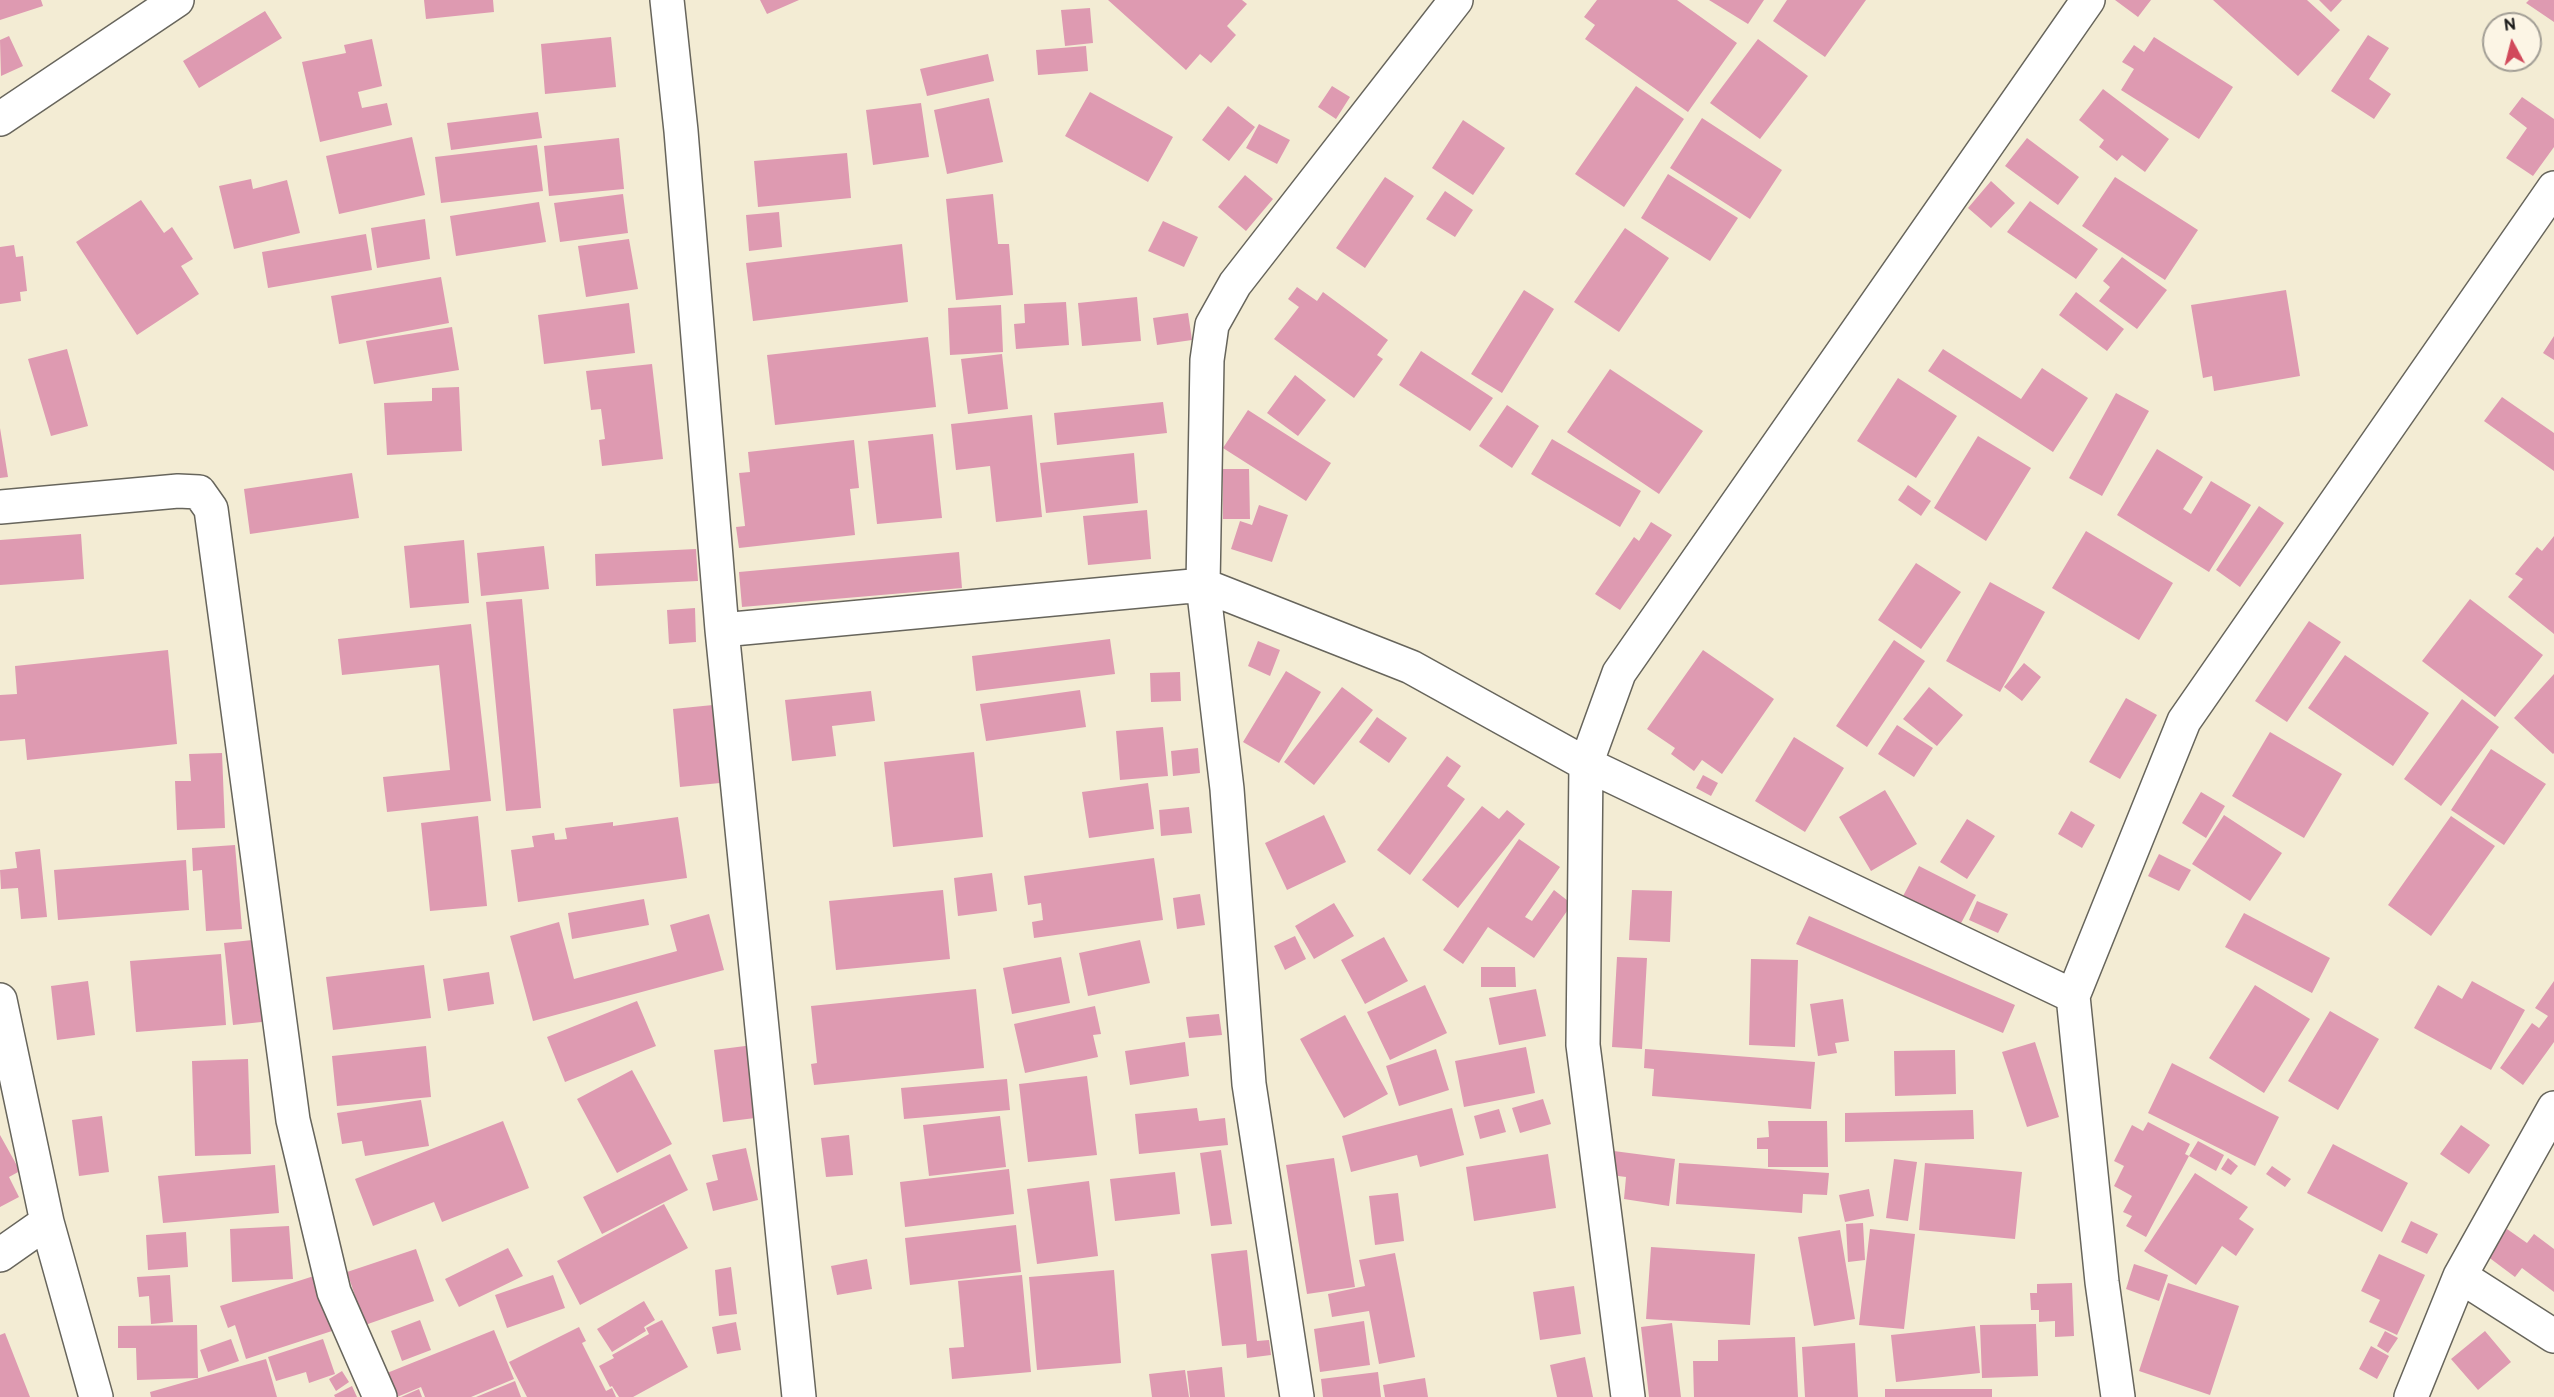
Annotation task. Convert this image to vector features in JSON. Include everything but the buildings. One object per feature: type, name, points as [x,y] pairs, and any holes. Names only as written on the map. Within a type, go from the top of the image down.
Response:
[{"type":"street","points":[[0,119],[177,0]]},
{"type":"street","points":[[667,0],[681,131],[722,630],[799,1397]]},
{"type":"street","points":[[1297,1397],[1249,1084],[1227,789],[1203,585],[1207,360],[1212,325],[1235,284],[1456,0]]},
{"type":"street","points":[[1628,1397],[1583,1045],[1586,764],[1618,673],[2088,0]]},
{"type":"street","points":[[2118,1397],[2102,1282],[2073,996],[2184,721],[2554,188]]},
{"type":"street","points":[[0,507],[178,491],[199,492],[212,509],[292,1120],[334,1292],[380,1397]]},
{"type":"street","points":[[722,630],[1203,585],[1411,667],[1586,764],[2073,996]]},
{"type":"street","points":[[0,1000],[47,1222],[96,1397]]},
{"type":"street","points":[[2411,1397],[2460,1276],[2554,1108]]},
{"type":"street","points":[[0,1255],[47,1222]]},
{"type":"street","points":[[2460,1276],[2554,1336]]}]
